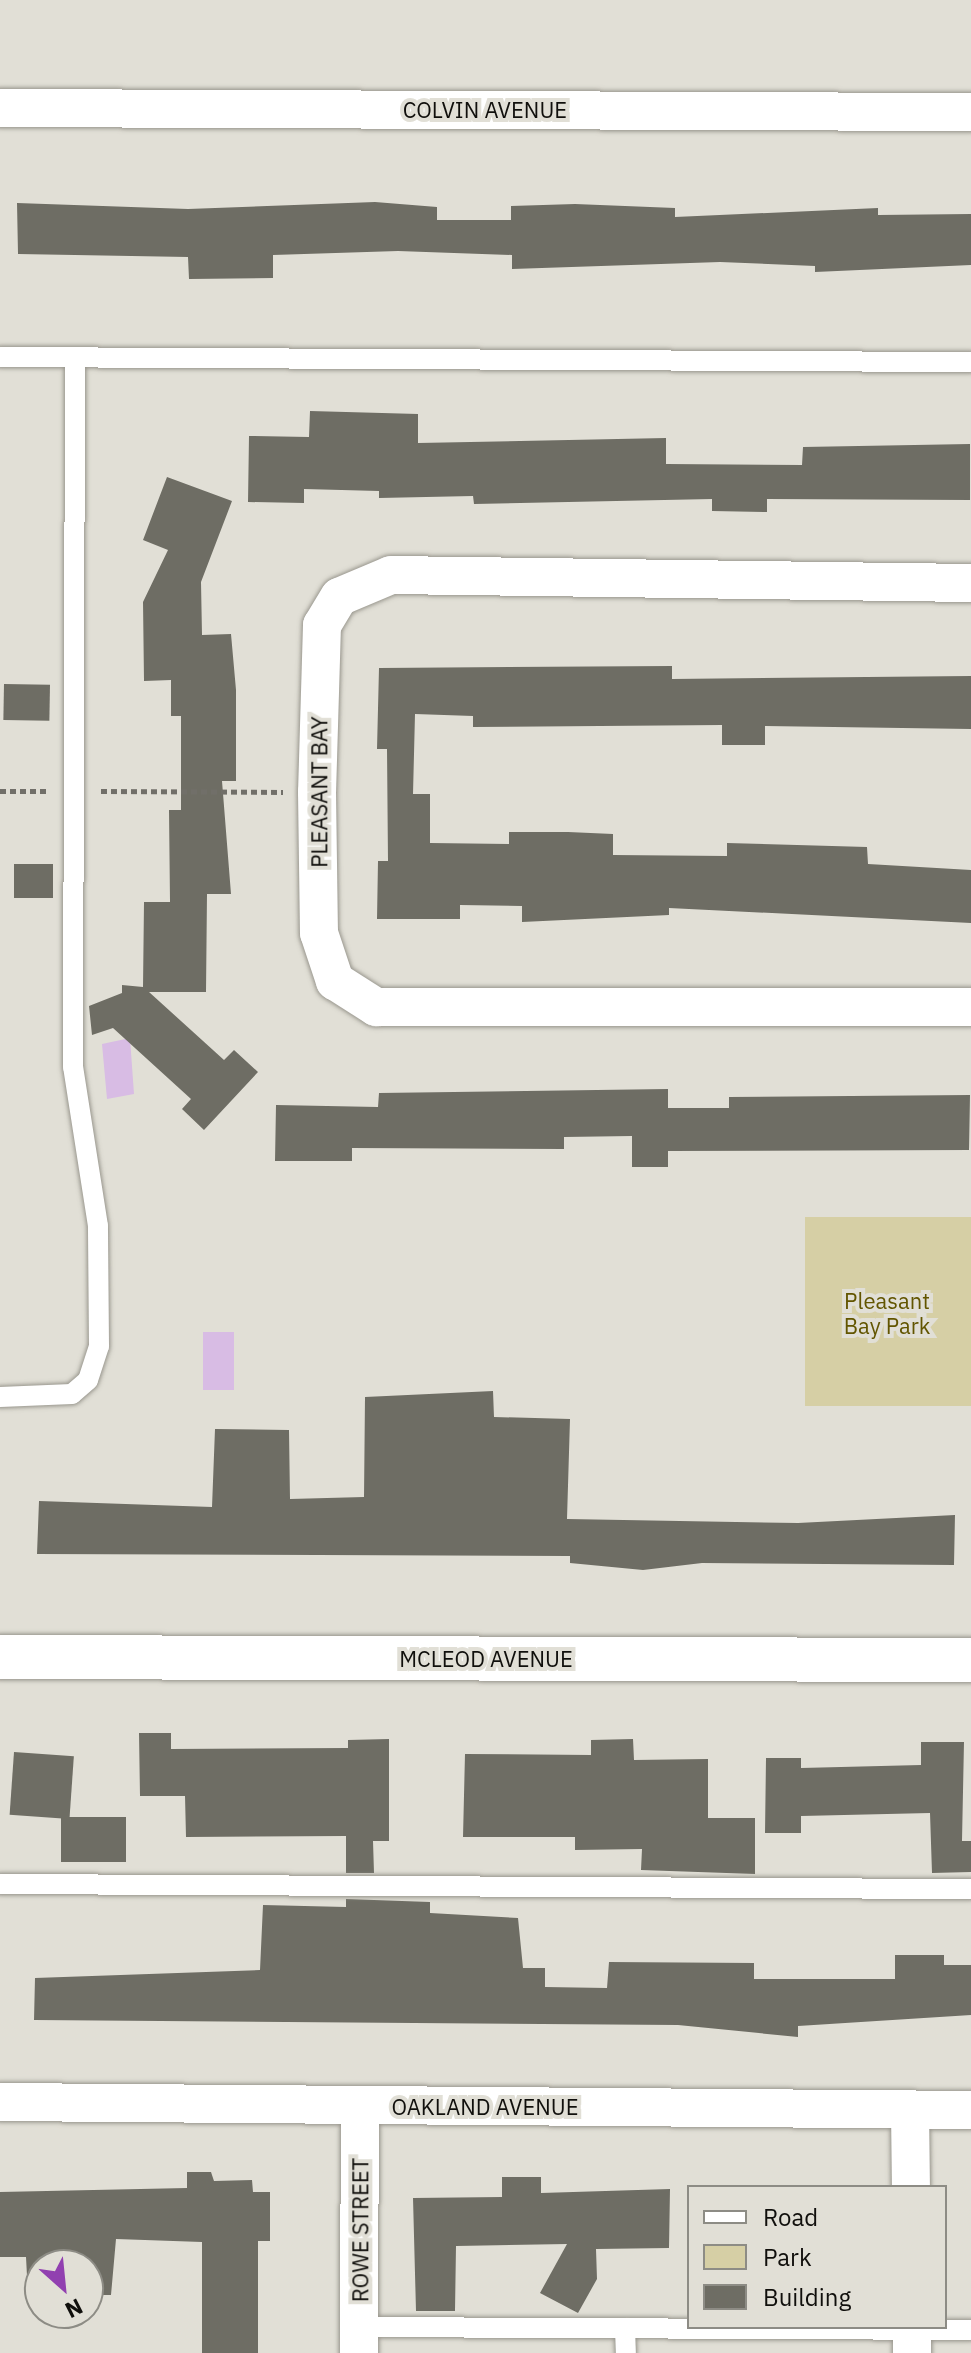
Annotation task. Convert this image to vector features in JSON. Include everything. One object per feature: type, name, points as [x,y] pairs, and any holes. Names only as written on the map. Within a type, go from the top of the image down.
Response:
[{"type":"street","name":"COLVIN AVENUE","points":[[0,108],[971,112]]},
{"type":"street","name":"PLEASANT BAY","points":[[971,583],[391,575],[339,597],[322,625],[317,792],[319,933],[335,981],[376,1007],[971,1007]]},
{"type":"street","name":"MCLEOD AVENUE","points":[[0,1657],[971,1660]]},
{"type":"street","name":"OAKLAND AVENUE","points":[[0,2102],[971,2110]]},
{"type":"street","name":"ROWE STREET","points":[[359,2340],[360,2107]]},
{"type":"street","points":[[910,2110],[911,2185]]},
{"type":"lane","points":[[0,357],[971,362]]},
{"type":"lane","points":[[0,1397],[72,1394],[88,1380],[99,1346],[98,1226],[73,1067],[75,357]]},
{"type":"lane","points":[[0,1884],[971,1889]]},
{"type":"lane","points":[[625,2328],[626,2353]]},
{"type":"lane","points":[[359,2340],[625,2328],[912,2337],[971,2330]]},
{"type":"path","points":[[0,791],[317,792]]},
{"type":"green space","name":"Pleasant Bay Park","points":[[805,1217],[971,1217],[971,1406],[805,1406]]},
{"type":"shaded area","points":[[130,1038],[134,1094],[107,1099],[102,1044]]},
{"type":"shaded area","points":[[203,1332],[234,1332],[234,1390],[203,1390]]},
{"type":"building","points":[[375,202],[437,207],[437,220],[511,220],[511,206],[575,204],[675,208],[675,217],[878,208],[878,215],[971,214],[971,265],[815,272],[815,266],[720,262],[512,269],[512,255],[398,251],[273,255],[273,278],[189,279],[188,257],[18,254],[17,203],[188,209]]},
{"type":"building","points":[[310,411],[418,414],[418,443],[666,438],[666,464],[802,465],[803,447],[970,444],[970,500],[767,499],[767,512],[712,511],[712,499],[474,504],[473,496],[379,498],[379,491],[304,489],[304,503],[248,502],[249,436],[309,437]]},
{"type":"building","points":[[167,477],[232,501],[201,582],[202,635],[231,634],[236,690],[236,781],[222,781],[231,894],[207,894],[206,992],[149,992],[224,1060],[234,1050],[258,1072],[204,1130],[182,1109],[191,1099],[113,1028],[92,1035],[89,1006],[122,993],[122,985],[143,987],[144,902],[170,902],[169,810],[181,810],[181,716],[171,716],[171,680],[144,681],[143,602],[168,550],[143,540]]},
{"type":"building","points":[[672,666],[672,679],[971,676],[971,729],[765,726],[765,745],[722,745],[722,725],[473,727],[473,716],[415,714],[413,794],[430,794],[430,843],[509,844],[509,832],[568,832],[613,834],[613,855],[727,856],[727,843],[867,847],[868,864],[971,870],[971,923],[669,908],[669,915],[522,922],[522,906],[460,905],[460,919],[377,919],[378,861],[388,861],[387,749],[377,749],[379,668]]},
{"type":"building","points":[[4,684],[50,685],[49,721],[3,720]]},
{"type":"building","points":[[14,864],[53,864],[53,898],[14,898]]},
{"type":"building","points":[[668,1089],[668,1108],[729,1108],[729,1097],[970,1095],[969,1150],[668,1151],[668,1167],[632,1167],[632,1136],[564,1137],[564,1149],[352,1148],[352,1161],[275,1161],[276,1105],[378,1107],[379,1093]]},
{"type":"building","points":[[493,1391],[494,1417],[570,1419],[567,1519],[798,1523],[955,1515],[954,1565],[702,1563],[643,1570],[570,1563],[570,1556],[37,1554],[39,1501],[212,1507],[215,1429],[289,1430],[290,1499],[364,1497],[365,1397]]},
{"type":"building","points":[[139,1733],[171,1733],[171,1749],[348,1748],[348,1740],[389,1739],[389,1841],[373,1841],[374,1873],[346,1873],[346,1836],[186,1837],[185,1796],[140,1796]]},
{"type":"building","points":[[633,1739],[634,1760],[708,1759],[708,1818],[755,1818],[755,1874],[641,1870],[642,1849],[575,1850],[575,1837],[463,1837],[465,1754],[591,1755],[591,1740]]},
{"type":"building","points":[[921,1742],[964,1742],[962,1841],[971,1841],[971,1872],[932,1873],[930,1813],[801,1816],[801,1833],[765,1833],[766,1758],[801,1758],[801,1768],[921,1765]]},
{"type":"building","points":[[14,1752],[74,1756],[69,1819],[10,1815]]},
{"type":"building","points":[[61,1817],[126,1817],[126,1862],[61,1862]]},
{"type":"building","points":[[346,1899],[430,1902],[430,1913],[518,1918],[523,1968],[545,1968],[545,1987],[607,1988],[609,1962],[754,1963],[754,1979],[895,1979],[895,1955],[944,1955],[944,1965],[971,1965],[971,2015],[798,2026],[798,2037],[678,2025],[34,2020],[35,1978],[260,1970],[263,1905],[346,1907]]},
{"type":"building","points":[[187,2172],[211,2172],[214,2181],[252,2180],[253,2192],[270,2192],[270,2241],[258,2241],[258,2353],[202,2353],[202,2242],[116,2239],[111,2295],[104,2295],[104,2249],[24,2249],[24,2257],[0,2257],[0,2192],[187,2188]]},
{"type":"building","points":[[502,2177],[541,2177],[541,2193],[670,2189],[669,2248],[596,2249],[597,2279],[578,2313],[540,2293],[567,2244],[456,2246],[455,2311],[416,2311],[413,2198],[502,2197]]}]
